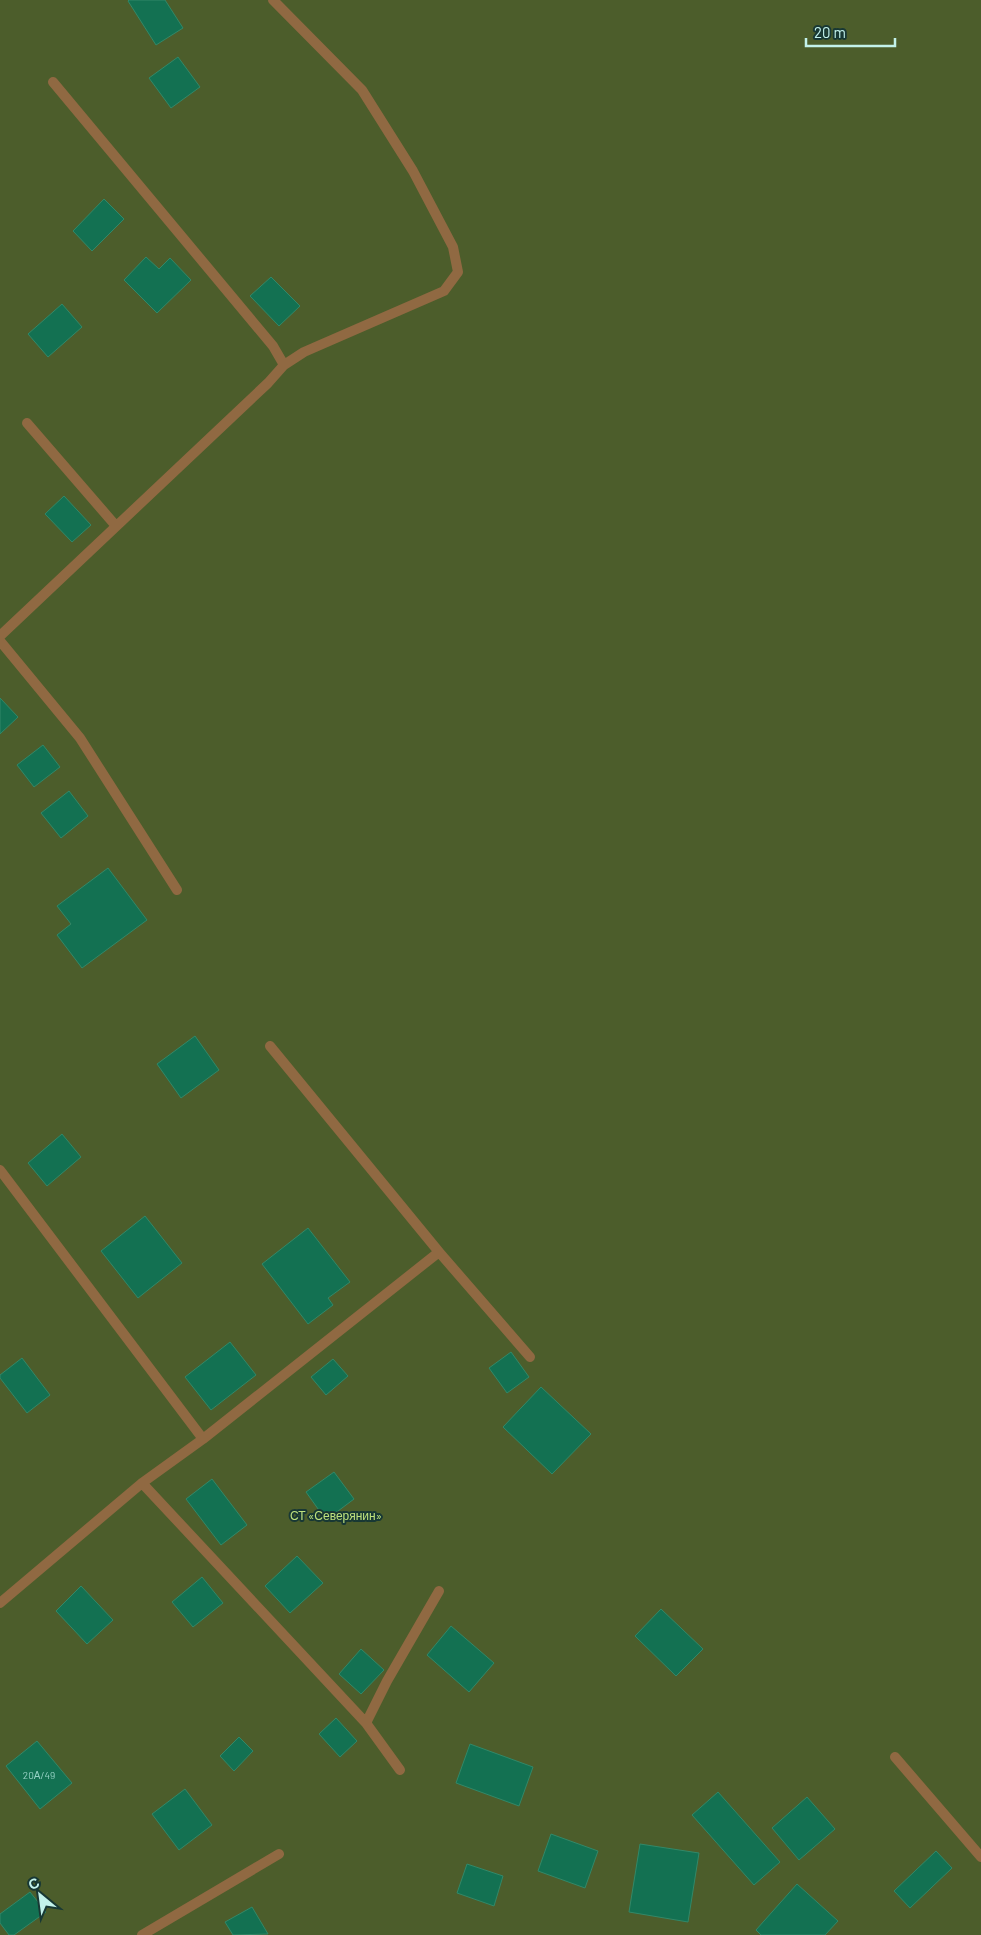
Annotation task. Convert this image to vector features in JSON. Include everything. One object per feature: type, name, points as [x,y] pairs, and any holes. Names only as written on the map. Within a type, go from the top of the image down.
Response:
[{"type":"lane","points":[[0,636],[261,390],[284,365],[304,352],[444,291],[458,272],[453,247],[413,171],[362,90],[273,0]]},
{"type":"lane","points":[[54,82],[273,346],[284,365]]},
{"type":"lane","points":[[28,423],[116,526]]},
{"type":"lane","points":[[0,641],[80,738],[177,890]]},
{"type":"lane","points":[[270,1046],[439,1252],[530,1357]]},
{"type":"lane","points":[[0,1170],[202,1439]]},
{"type":"lane","points":[[0,1603],[142,1483],[202,1439],[439,1252]]},
{"type":"lane","points":[[142,1483],[366,1723],[400,1770]]},
{"type":"lane","points":[[366,1723],[387,1680],[439,1591]]},
{"type":"lane","points":[[895,1757],[981,1856]]},
{"type":"lane","points":[[142,1935],[279,1854]]},
{"type":"green space","name":"СТ «Северянин»","points":[[0,0],[981,0],[981,1935],[0,1935]]},
{"type":"building","points":[[129,0],[165,0],[183,28],[156,45]]},
{"type":"building","points":[[178,57],[200,87],[171,108],[149,78]]},
{"type":"building","points":[[104,199],[124,219],[92,251],[73,231]]},
{"type":"building","points":[[146,257],[159,269],[170,258],[191,280],[157,313],[124,280]]},
{"type":"building","points":[[271,277],[300,306],[279,326],[250,296]]},
{"type":"building","points":[[62,304],[82,327],[48,357],[28,334]]},
{"type":"building","points":[[64,496],[91,525],[72,542],[45,514]]},
{"type":"building","points":[[0,698],[18,717],[0,734]]},
{"type":"building","points":[[43,745],[60,767],[34,787],[17,765]]},
{"type":"building","points":[[69,791],[88,816],[61,838],[41,813]]},
{"type":"building","points":[[108,868],[147,920],[82,968],[57,935],[71,924],[57,906]]},
{"type":"building","points":[[195,1036],[219,1070],[181,1098],[157,1064]]},
{"type":"building","points":[[62,1134],[81,1157],[47,1186],[28,1163]]},
{"type":"building","points":[[145,1216],[182,1263],[138,1298],[101,1251]]},
{"type":"building","points":[[308,1228],[350,1282],[328,1298],[333,1305],[308,1324],[262,1264]]},
{"type":"building","points":[[230,1342],[256,1375],[211,1410],[185,1377]]},
{"type":"building","points":[[511,1352],[529,1377],[507,1393],[489,1368]]},
{"type":"building","points":[[22,1358],[50,1395],[27,1413],[0,1378],[0,1375]]},
{"type":"building","points":[[333,1359],[348,1376],[326,1395],[311,1377]]},
{"type":"building","points":[[541,1387],[591,1434],[552,1474],[503,1427]]},
{"type":"building","points":[[334,1472],[354,1499],[326,1520],[306,1492]]},
{"type":"building","points":[[212,1479],[247,1525],[221,1545],[186,1499]]},
{"type":"building","points":[[297,1556],[323,1583],[290,1613],[265,1586]]},
{"type":"building","points":[[202,1577],[223,1603],[193,1627],[172,1602]]},
{"type":"building","points":[[81,1586],[113,1620],[87,1644],[56,1611]]},
{"type":"building","points":[[661,1609],[703,1649],[676,1676],[635,1636]]},
{"type":"building","points":[[451,1626],[494,1663],[469,1692],[427,1655]]},
{"type":"building","points":[[361,1649],[384,1670],[361,1694],[339,1674]]},
{"type":"building","points":[[336,1718],[357,1741],[340,1757],[319,1734]]},
{"type":"building","points":[[239,1737],[253,1751],[234,1771],[220,1756]]},
{"type":"building","points":[[37,1741],[72,1783],[40,1809],[6,1766]]},
{"type":"building","points":[[470,1744],[533,1767],[519,1806],[456,1783]]},
{"type":"building","points":[[185,1789],[212,1825],[179,1850],[152,1814]]},
{"type":"building","points":[[718,1792],[780,1862],[754,1885],[692,1815]]},
{"type":"building","points":[[807,1797],[835,1829],[799,1860],[772,1828]]},
{"type":"building","points":[[551,1834],[598,1851],[585,1888],[538,1871]]},
{"type":"building","points":[[640,1844],[699,1853],[688,1922],[629,1912]]},
{"type":"building","points":[[936,1851],[952,1868],[910,1908],[894,1891]]},
{"type":"building","points":[[467,1864],[503,1876],[494,1906],[457,1893]]},
{"type":"building","points":[[797,1884],[838,1921],[825,1935],[761,1935],[756,1930]]},
{"type":"building","points":[[30,1892],[46,1912],[14,1935],[9,1935],[0,1923],[0,1914]]},
{"type":"building","points":[[252,1907],[268,1934],[233,1935],[225,1922]]}]
